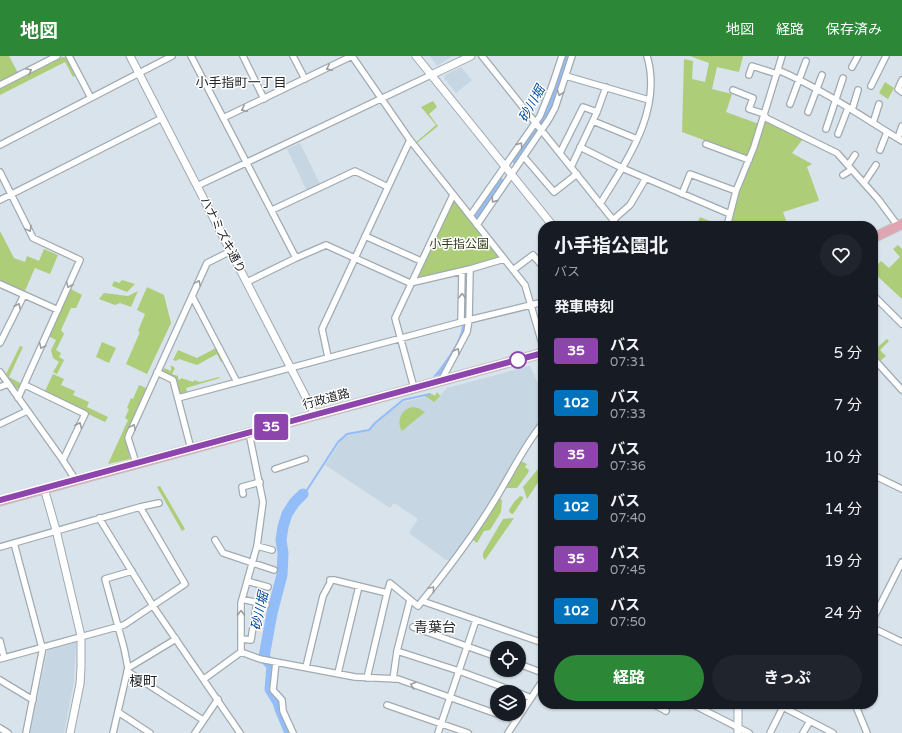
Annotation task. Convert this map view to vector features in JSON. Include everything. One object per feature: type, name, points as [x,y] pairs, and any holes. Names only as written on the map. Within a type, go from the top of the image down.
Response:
[{"type":"highway","points":[[878,236],[900,225]]},
{"type":"highway","name":"行政道路","points":[[0,500],[538,354]]},
{"type":"street","points":[[0,85],[57,56]]},
{"type":"street","points":[[69,56],[91,98]]},
{"type":"street","name":"ハナミズキ通り","points":[[130,56],[316,415]]},
{"type":"street","points":[[0,145],[172,56]]},
{"type":"street","points":[[191,56],[296,258]]},
{"type":"street","points":[[243,56],[264,99]]},
{"type":"street","points":[[293,56],[305,79]]},
{"type":"street","points":[[223,118],[352,56],[410,140],[452,195],[525,284],[538,330]]},
{"type":"street","points":[[416,56],[549,221]]},
{"type":"street","points":[[197,186],[471,56]]},
{"type":"street","points":[[482,56],[614,220],[630,205],[646,178]]},
{"type":"street","points":[[470,216],[544,108],[562,56]]},
{"type":"street","points":[[477,225],[542,130],[555,108],[572,56]]},
{"type":"street","points":[[600,204],[638,139],[644,124],[649,100],[651,70],[647,56]]},
{"type":"street","points":[[728,221],[736,191],[749,160],[782,56]]},
{"type":"street","points":[[852,67],[858,56]]},
{"type":"street","points":[[871,86],[886,56]]},
{"type":"street","points":[[790,104],[806,61]]},
{"type":"street","points":[[749,75],[752,66],[799,79],[900,139],[902,126]]},
{"type":"street","points":[[808,112],[822,75]]},
{"type":"street","points":[[566,76],[649,100]]},
{"type":"street","points":[[826,129],[843,78]]},
{"type":"street","points":[[902,80],[898,89],[902,92]]},
{"type":"street","points":[[571,167],[597,112],[606,87]]},
{"type":"street","points":[[732,90],[753,98],[747,108],[764,114],[766,118],[837,153],[900,225]]},
{"type":"street","points":[[838,134],[858,90]]},
{"type":"street","points":[[873,123],[879,104]]},
{"type":"street","points":[[560,153],[583,107],[597,112]]},
{"type":"street","points":[[0,200],[162,118]]},
{"type":"street","points":[[593,121],[638,139]]},
{"type":"street","points":[[880,150],[887,132]]},
{"type":"street","points":[[328,357],[322,329],[410,140]]},
{"type":"street","points":[[706,144],[749,160]]},
{"type":"street","points":[[580,147],[622,168],[730,214]]},
{"type":"street","points":[[843,175],[850,168],[855,154]]},
{"type":"street","points":[[524,157],[554,192],[577,174]]},
{"type":"street","points":[[864,184],[876,165]]},
{"type":"street","points":[[272,210],[355,171],[388,187]]},
{"type":"street","points":[[0,172],[33,238],[80,260],[18,398]]},
{"type":"street","points":[[682,194],[690,174],[736,191]]},
{"type":"street","points":[[414,388],[395,318],[452,195]]},
{"type":"street","points":[[365,236],[421,261]]},
{"type":"street","points":[[247,282],[326,245],[410,283],[470,269],[504,259]]},
{"type":"street","points":[[136,463],[128,438],[157,372],[207,263],[230,251]]},
{"type":"street","points":[[514,270],[533,255],[538,261]]},
{"type":"street","points":[[441,381],[467,332],[469,320],[470,269]]},
{"type":"street","points":[[461,322],[462,271]]},
{"type":"street","points":[[0,284],[58,310]]},
{"type":"street","points":[[0,343],[24,294]]},
{"type":"street","points":[[192,296],[237,382]]},
{"type":"street","points":[[878,300],[902,324]]},
{"type":"street","points":[[178,398],[328,357],[538,303]]},
{"type":"street","points":[[878,364],[902,390]]},
{"type":"street","points":[[0,372],[75,479]]},
{"type":"street","points":[[157,372],[173,380],[191,449]]},
{"type":"street","points":[[0,387],[8,384]]},
{"type":"street","points":[[25,385],[84,414],[63,460]]},
{"type":"street","points":[[0,424],[27,411]]},
{"type":"street","points":[[367,678],[390,583],[418,606],[452,564],[478,526],[522,452],[538,430]]},
{"type":"street","points":[[204,679],[240,652],[241,603],[257,546],[263,502],[250,433]]},
{"type":"street","points":[[275,469],[306,459]]},
{"type":"street","points":[[878,477],[902,489]]},
{"type":"street","points":[[243,494],[242,487],[260,482]]},
{"type":"street","points":[[44,488],[56,530],[81,636],[80,684],[70,733]]},
{"type":"street","points":[[0,547],[99,518],[159,503]]},
{"type":"street","points":[[0,641],[2,658],[118,626],[124,624],[185,584],[140,507]]},
{"type":"street","points":[[99,518],[172,635],[204,679],[240,733]]},
{"type":"street","points":[[215,540],[223,553],[274,570]]},
{"type":"street","points":[[14,543],[43,647],[26,733]]},
{"type":"street","points":[[257,546],[272,550]]},
{"type":"street","points":[[878,608],[902,562]]},
{"type":"street","points":[[113,733],[128,670],[124,648],[105,579],[132,571]]},
{"type":"street","points":[[306,667],[323,596],[330,583],[330,580],[387,593]]},
{"type":"street","points":[[247,581],[268,587]]},
{"type":"street","points":[[338,674],[359,586]]},
{"type":"street","points":[[242,599],[266,605]]},
{"type":"street","points":[[393,679],[397,651],[410,600]]},
{"type":"street","points":[[422,601],[538,641]]},
{"type":"street","points":[[241,639],[251,640],[257,602]]},
{"type":"street","points":[[438,733],[476,620]]},
{"type":"street","points":[[413,627],[490,654]]},
{"type":"street","points":[[878,630],[902,642]]},
{"type":"street","points":[[128,670],[176,639]]},
{"type":"street","points":[[397,651],[498,685]]},
{"type":"street","points":[[240,652],[274,662],[338,674],[398,680],[490,711]]},
{"type":"street","points":[[274,662],[273,690],[282,700],[283,711],[293,733]]},
{"type":"street","points":[[526,667],[538,671]]},
{"type":"street","points":[[128,670],[203,720]]},
{"type":"street","points":[[0,680],[33,700]]},
{"type":"street","points":[[526,705],[538,688]]},
{"type":"street","points":[[526,696],[531,698]]},
{"type":"street","points":[[195,733],[218,700]]},
{"type":"street","points":[[387,706],[468,733]]},
{"type":"street","points":[[662,709],[666,711]]},
{"type":"street","points":[[701,709],[738,730],[748,733]]},
{"type":"street","points":[[738,709],[738,730]]},
{"type":"street","points":[[770,733],[782,709]]},
{"type":"street","points":[[787,709],[833,733]]},
{"type":"street","points":[[857,709],[867,733]]},
{"type":"street","points":[[118,712],[150,733]]},
{"type":"street","points":[[508,733],[515,721]]},
{"type":"street","points":[[803,733],[810,721]]},
{"type":"street","points":[[0,728],[8,733]]},
{"type":"shaded area","points":[[430,56],[452,56],[437,66]]},
{"type":"shaded area","points":[[461,67],[472,80],[456,93],[444,78],[445,75]]},
{"type":"shaded area","points":[[300,143],[320,184],[307,191],[287,149]]},
{"type":"shaded area","points":[[530,366],[538,383],[538,426],[520,451],[488,509],[451,560],[446,560],[409,533],[418,519],[394,503],[390,508],[325,465],[343,437],[369,431],[389,412],[403,402],[426,397],[434,402],[447,388]]},
{"type":"shaded area","points":[[73,640],[76,642],[74,681],[64,733],[30,733],[48,648]]},
{"type":"green space","points":[[0,56],[9,56],[18,73],[0,82]]},
{"type":"green space","points":[[690,56],[743,56],[739,72],[717,67],[712,89],[732,94],[726,112],[759,124],[748,156],[682,132],[684,59],[693,61],[692,79],[705,82],[709,63]]},
{"type":"green space","points":[[63,57],[66,58],[75,76],[73,77],[65,62],[0,95],[0,89]]},
{"type":"green space","points":[[885,82],[894,88],[888,99],[879,93]]},
{"type":"green space","points":[[433,101],[437,107],[429,114],[438,126],[417,143],[425,153],[424,154],[415,143],[436,125],[421,107]]},
{"type":"green space","points":[[765,121],[803,139],[792,153],[812,164],[807,167],[819,200],[818,201],[783,212],[786,221],[731,221],[738,193]]},
{"type":"green space","name":"小手指公園","points":[[452,201],[454,201],[499,256],[497,259],[421,278],[417,275]]},
{"type":"green space","points":[[700,217],[710,221],[698,221]]},
{"type":"green space","points":[[0,231],[14,258],[25,262],[27,256],[39,261],[44,249],[58,255],[50,274],[35,268],[24,293],[0,282]]},
{"type":"green space","points":[[898,245],[902,249],[902,299],[878,277],[878,264],[881,261],[889,268],[900,257],[893,249]]},
{"type":"green space","points":[[122,280],[135,284],[127,292],[112,286],[114,281],[119,283]]},
{"type":"green space","points":[[147,287],[164,295],[171,323],[147,374],[126,364],[140,332],[138,331],[145,314],[137,310]]},
{"type":"green space","points":[[71,289],[82,295],[76,308],[71,308],[61,330],[64,334],[56,350],[61,353],[59,357],[64,360],[57,374],[53,372],[59,362],[53,358],[51,350],[56,340],[48,336]]},
{"type":"green space","points":[[138,291],[131,307],[120,303],[115,305],[99,299],[104,293],[128,296]]},
{"type":"green space","points":[[887,339],[889,341],[880,350],[886,356],[878,363],[878,347]]},
{"type":"green space","points":[[102,342],[116,348],[109,363],[96,357]]},
{"type":"green space","points":[[20,346],[23,347],[9,377],[22,384],[20,388],[16,388],[6,374]]},
{"type":"green space","points":[[216,348],[223,361],[221,362],[217,354],[197,365],[179,359],[176,361],[173,360],[178,350],[197,358]]},
{"type":"green space","points":[[171,365],[175,368],[172,374],[178,376],[178,379],[180,380],[181,378],[193,382],[194,380],[200,382],[220,378],[186,388],[187,392],[182,394],[179,392],[175,378],[164,373],[163,371],[164,368],[171,371]]},
{"type":"green space","points":[[53,374],[64,379],[61,385],[75,391],[73,395],[89,402],[87,407],[108,417],[105,422],[44,393]]},
{"type":"green space","points":[[139,385],[146,388],[125,436],[130,459],[108,464],[128,420],[125,418],[129,409],[127,408]]},
{"type":"green space","points":[[437,392],[440,396],[434,402],[424,396],[432,394],[435,396]]},
{"type":"green space","points":[[413,407],[425,412],[402,431],[400,427],[401,416],[405,410]]},
{"type":"green space","points":[[521,461],[527,464],[525,467],[529,470],[528,473],[517,488],[507,488],[506,486]]},
{"type":"green space","points":[[538,469],[538,482],[527,499],[523,487]]},
{"type":"green space","points":[[160,486],[185,529],[182,531],[157,487]]},
{"type":"green space","points":[[520,496],[523,497],[523,499],[513,514],[510,513],[509,510]]},
{"type":"green space","points":[[498,498],[502,500],[501,512],[490,530],[484,531],[477,543],[473,540]]},
{"type":"green space","points":[[514,518],[485,560],[483,553],[503,519]]},
{"type":"water","points":[[564,56],[570,56],[551,111],[542,126],[539,122],[551,98]]},
{"type":"water","points":[[535,127],[539,131],[515,165],[512,161]]},
{"type":"water","points":[[501,177],[504,181],[477,221],[474,217]]},
{"type":"water","points":[[467,324],[466,330],[449,362],[440,375],[433,377],[446,360],[459,338],[462,325]]},
{"type":"waterway","name":"砂川堀","points":[[465,273],[465,292]]},
{"type":"waterway","name":"砂川堀","points":[[465,297],[465,319]]},
{"type":"waterway","name":"砂川堀","points":[[307,490],[338,442],[347,434],[369,430],[375,423],[403,400],[430,394]]},
{"type":"waterway","name":"砂川堀","points":[[290,733],[278,702],[270,689],[272,666],[264,657],[272,613],[282,575],[283,553],[281,540],[283,527],[287,514],[294,503],[303,494]]},
{"type":"bus line","name":"35","points":[[0,500],[538,354]]},
{"type":"district","name":"小手指町一丁目","points":[[241,83]]},
{"type":"district","name":"青葉台","points":[[435,627]]},
{"type":"district","name":"榎町","points":[[143,681]]}]
